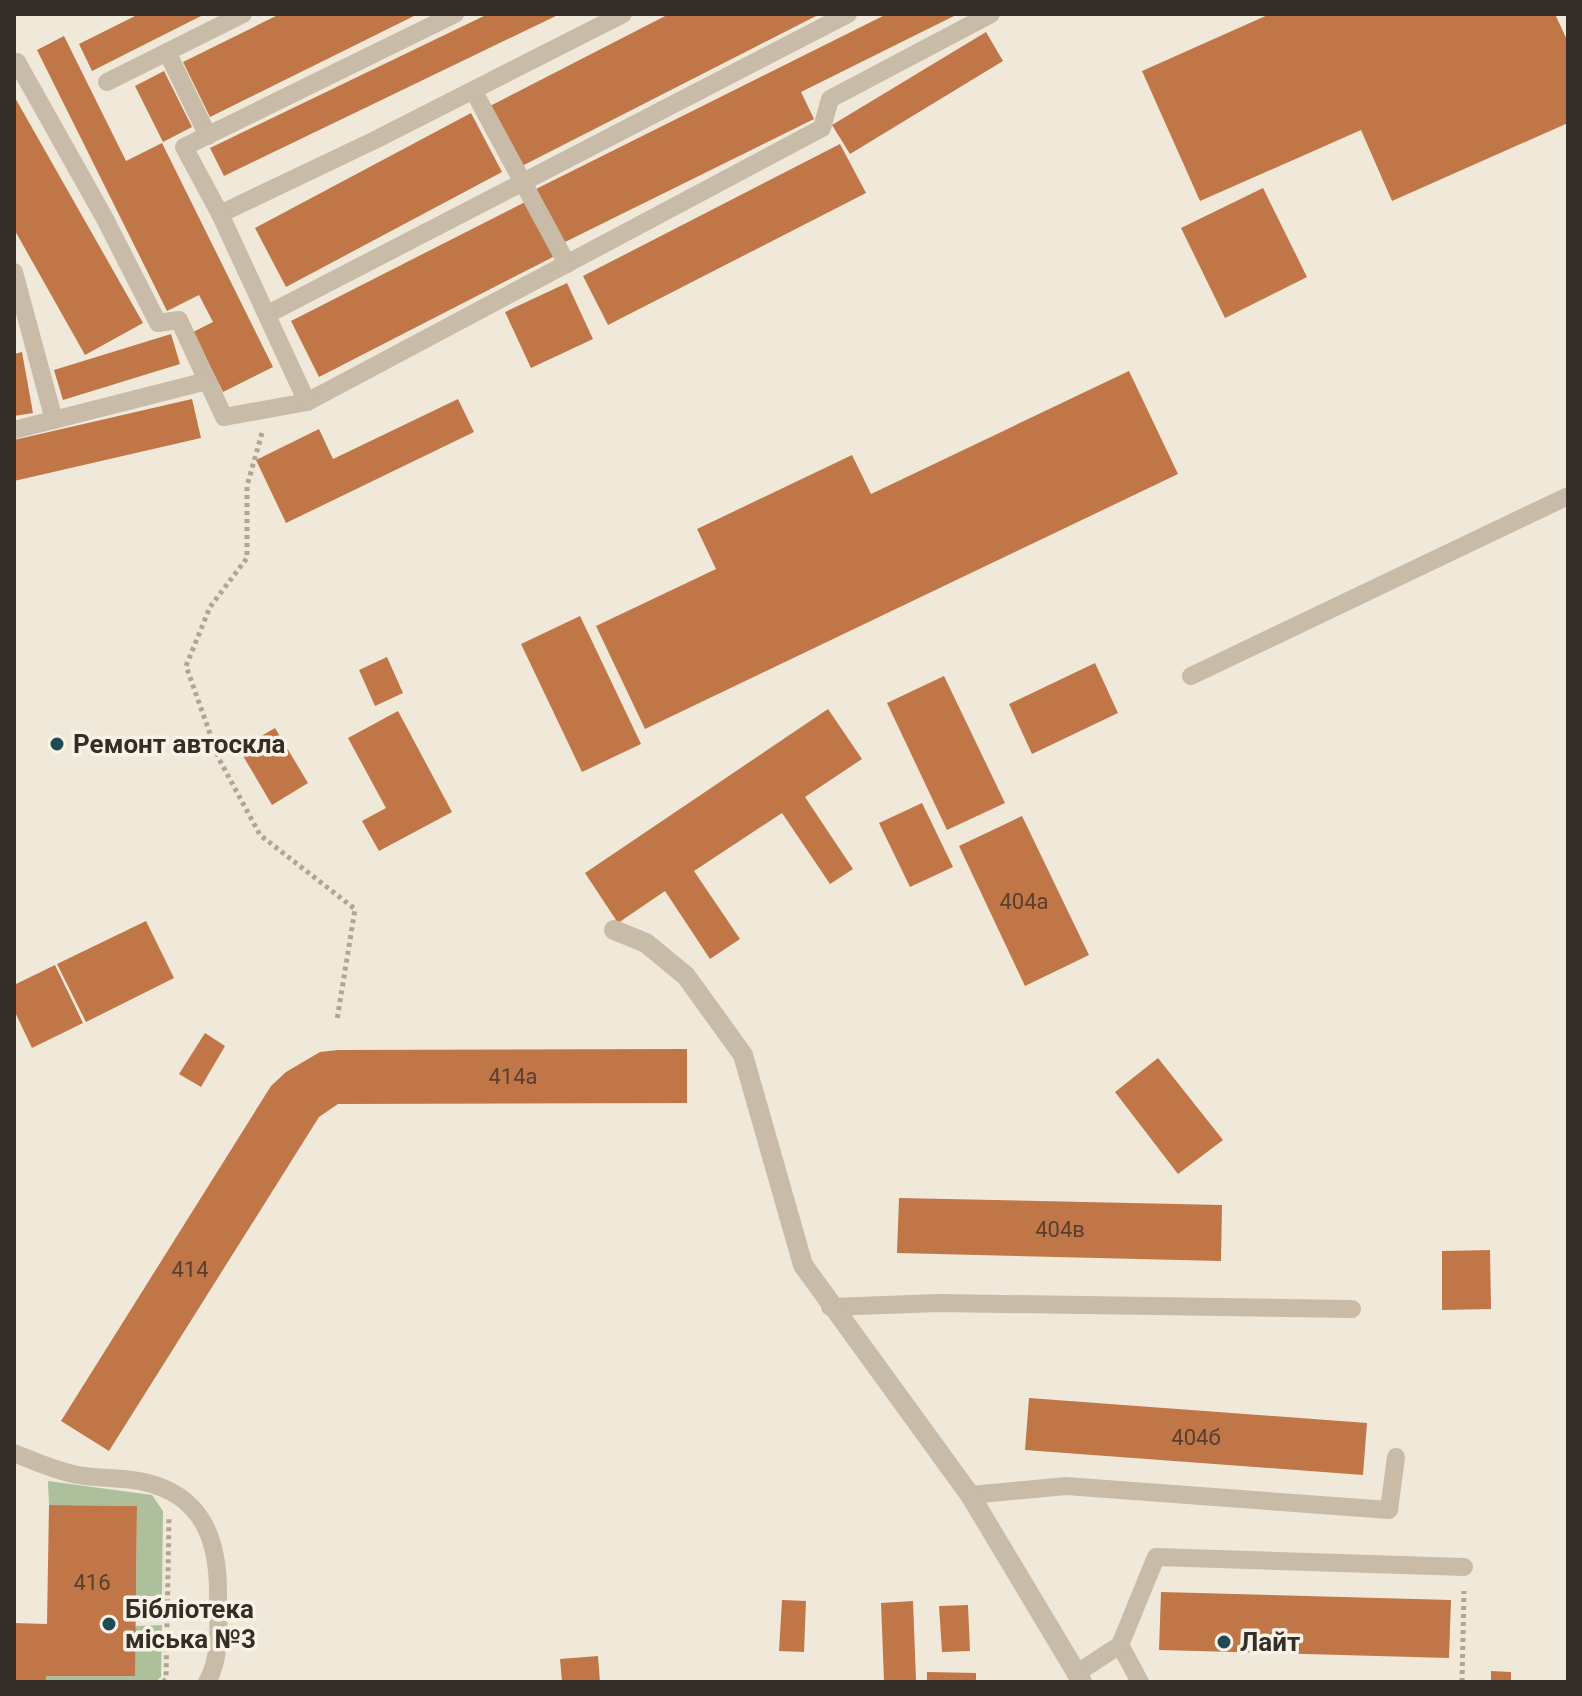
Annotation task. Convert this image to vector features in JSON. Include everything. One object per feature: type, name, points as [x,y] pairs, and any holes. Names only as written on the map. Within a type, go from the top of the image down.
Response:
[{"type":"street","points":[[614,930],[646,943],[686,976],[743,1055],[803,1265],[830,1307],[869,1352],[970,1495],[1080,1677]]},
{"type":"lane","points":[[107,82],[243,14]]},
{"type":"lane","points":[[307,402],[220,214],[184,147],[455,14]]},
{"type":"lane","points":[[220,214],[623,14]]},
{"type":"lane","points":[[268,314],[848,14]]},
{"type":"lane","points":[[17,62],[104,217],[158,323],[179,320],[224,417],[307,402],[822,128],[830,99],[991,14]]},
{"type":"lane","points":[[167,52],[208,136]]},
{"type":"lane","points":[[473,90],[567,264]]},
{"type":"lane","points":[[14,272],[54,420]]},
{"type":"lane","points":[[14,430],[207,381]]},
{"type":"lane","points":[[1191,676],[1568,496]]},
{"type":"lane","points":[[830,1307],[939,1303],[1352,1309]]},
{"type":"lane","points":[[14,1453],[76,1475],[143,1482],[169,1489],[189,1504],[214,1544],[218,1566],[218,1636],[213,1671],[207,1682]]},
{"type":"lane","points":[[970,1495],[1066,1486],[1389,1510],[1396,1457]]},
{"type":"lane","points":[[1080,1677],[1120,1645],[1156,1557],[1464,1567]]},
{"type":"lane","points":[[1120,1645],[1140,1682]]},
{"type":"path","points":[[269,409],[247,486],[247,558],[210,607],[186,666],[219,759],[260,835],[355,909],[337,1020]]},
{"type":"path","points":[[163,1682],[166,1679],[169,1489]]},
{"type":"path","points":[[1462,1682],[1464,1567]]},
{"type":"green space","points":[[48,1481],[152,1495],[163,1511],[162,1596],[136,1596],[137,1506],[49,1505]]},
{"type":"green space","points":[[162,1625],[161,1677],[155,1682],[46,1682],[46,1676],[136,1626]]},
{"type":"building","points":[[139,14],[205,14],[92,71],[79,44]]},
{"type":"building","points":[[280,14],[418,14],[210,117],[183,62]]},
{"type":"building","points":[[488,14],[560,14],[224,176],[210,148]]},
{"type":"building","points":[[669,14],[820,14],[520,167],[490,106]]},
{"type":"building","points":[[887,14],[958,14],[801,92],[814,119],[563,243],[536,189]]},
{"type":"building","points":[[1270,14],[1555,14],[1568,42],[1568,123],[1392,201],[1361,130],[1200,201],[1142,71]]},
{"type":"building","points":[[986,32],[1003,61],[850,154],[832,125]]},
{"type":"building","points":[[64,36],[126,161],[162,143],[273,367],[223,392],[193,332],[213,322],[199,295],[167,311],[37,50]]},
{"type":"building","points":[[164,71],[192,127],[163,142],[135,86]]},
{"type":"building","points":[[14,96],[143,323],[85,355],[14,229]]},
{"type":"building","points":[[471,113],[502,172],[286,287],[255,228]]},
{"type":"building","points":[[840,144],[866,193],[608,325],[583,276]]},
{"type":"building","points":[[1263,188],[1307,277],[1225,318],[1181,228]]},
{"type":"building","points":[[527,201],[555,256],[319,377],[291,321]]},
{"type":"building","points":[[567,283],[593,339],[531,368],[505,312]]},
{"type":"building","points":[[171,334],[180,364],[63,400],[54,370]]},
{"type":"building","points":[[22,352],[33,413],[14,416],[14,354]]},
{"type":"building","points":[[1129,371],[1178,474],[645,729],[596,626],[716,569],[697,529],[852,455],[871,494]]},
{"type":"building","points":[[192,399],[201,438],[14,481],[14,440]]},
{"type":"building","points":[[458,399],[474,432],[286,523],[256,460],[319,429],[333,459]]},
{"type":"building","points":[[580,616],[641,744],[582,772],[521,644]]},
{"type":"building","points":[[387,657],[403,693],[375,706],[359,670]]},
{"type":"building","points":[[1095,663],[1118,713],[1032,754],[1009,704]]},
{"type":"building","points":[[944,676],[1005,803],[947,830],[887,703]]},
{"type":"building","points":[[828,709],[862,759],[805,797],[853,869],[830,884],[782,813],[694,871],[740,939],[710,959],[665,891],[618,923],[585,873]]},
{"type":"building","points":[[398,711],[452,812],[379,851],[362,821],[386,808],[348,738]]},
{"type":"building","points":[[275,728],[308,783],[272,805],[239,749]]},
{"type":"building","points":[[922,803],[953,867],[910,887],[879,823]]},
{"type":"building","points":[[1022,816],[1089,955],[1025,986],[959,846]]},
{"type":"building","points":[[146,921],[174,978],[86,1022],[57,964]]},
{"type":"building","points":[[55,965],[83,1023],[32,1048],[14,1010],[14,985]]},
{"type":"building","points":[[205,1033],[225,1046],[201,1087],[179,1074]]},
{"type":"building","points":[[687,1049],[687,1103],[338,1104],[319,1117],[109,1451],[61,1421],[271,1086],[286,1072],[320,1052],[338,1050]]},
{"type":"building","points":[[1158,1058],[1223,1140],[1178,1174],[1115,1092]]},
{"type":"building","points":[[899,1198],[1222,1205],[1221,1261],[897,1253]]},
{"type":"building","points":[[1490,1250],[1491,1309],[1442,1310],[1442,1251]]},
{"type":"building","points":[[1029,1398],[1367,1423],[1363,1475],[1025,1450]]},
{"type":"building","points":[[49,1505],[137,1506],[135,1676],[46,1676],[46,1682],[14,1682],[14,1623],[47,1624]]},
{"type":"building","points":[[1161,1592],[1451,1600],[1449,1658],[1159,1650]]},
{"type":"building","points":[[782,1600],[806,1601],[804,1652],[779,1651]]},
{"type":"building","points":[[913,1601],[916,1680],[884,1681],[881,1603]]},
{"type":"building","points":[[968,1605],[970,1651],[942,1652],[939,1606]]},
{"type":"building","points":[[598,1656],[600,1682],[562,1682],[560,1659]]},
{"type":"building","points":[[1491,1671],[1511,1672],[1511,1682],[1491,1682]]},
{"type":"building","points":[[927,1672],[976,1673],[976,1682],[927,1682]]},
{"type":"place","name":"Ремонт автоскла","points":[[57,744]]},
{"type":"place","name":"Бібліотека міська №3","points":[[109,1624]]},
{"type":"place","name":"Лайт","points":[[1224,1642]]}]
